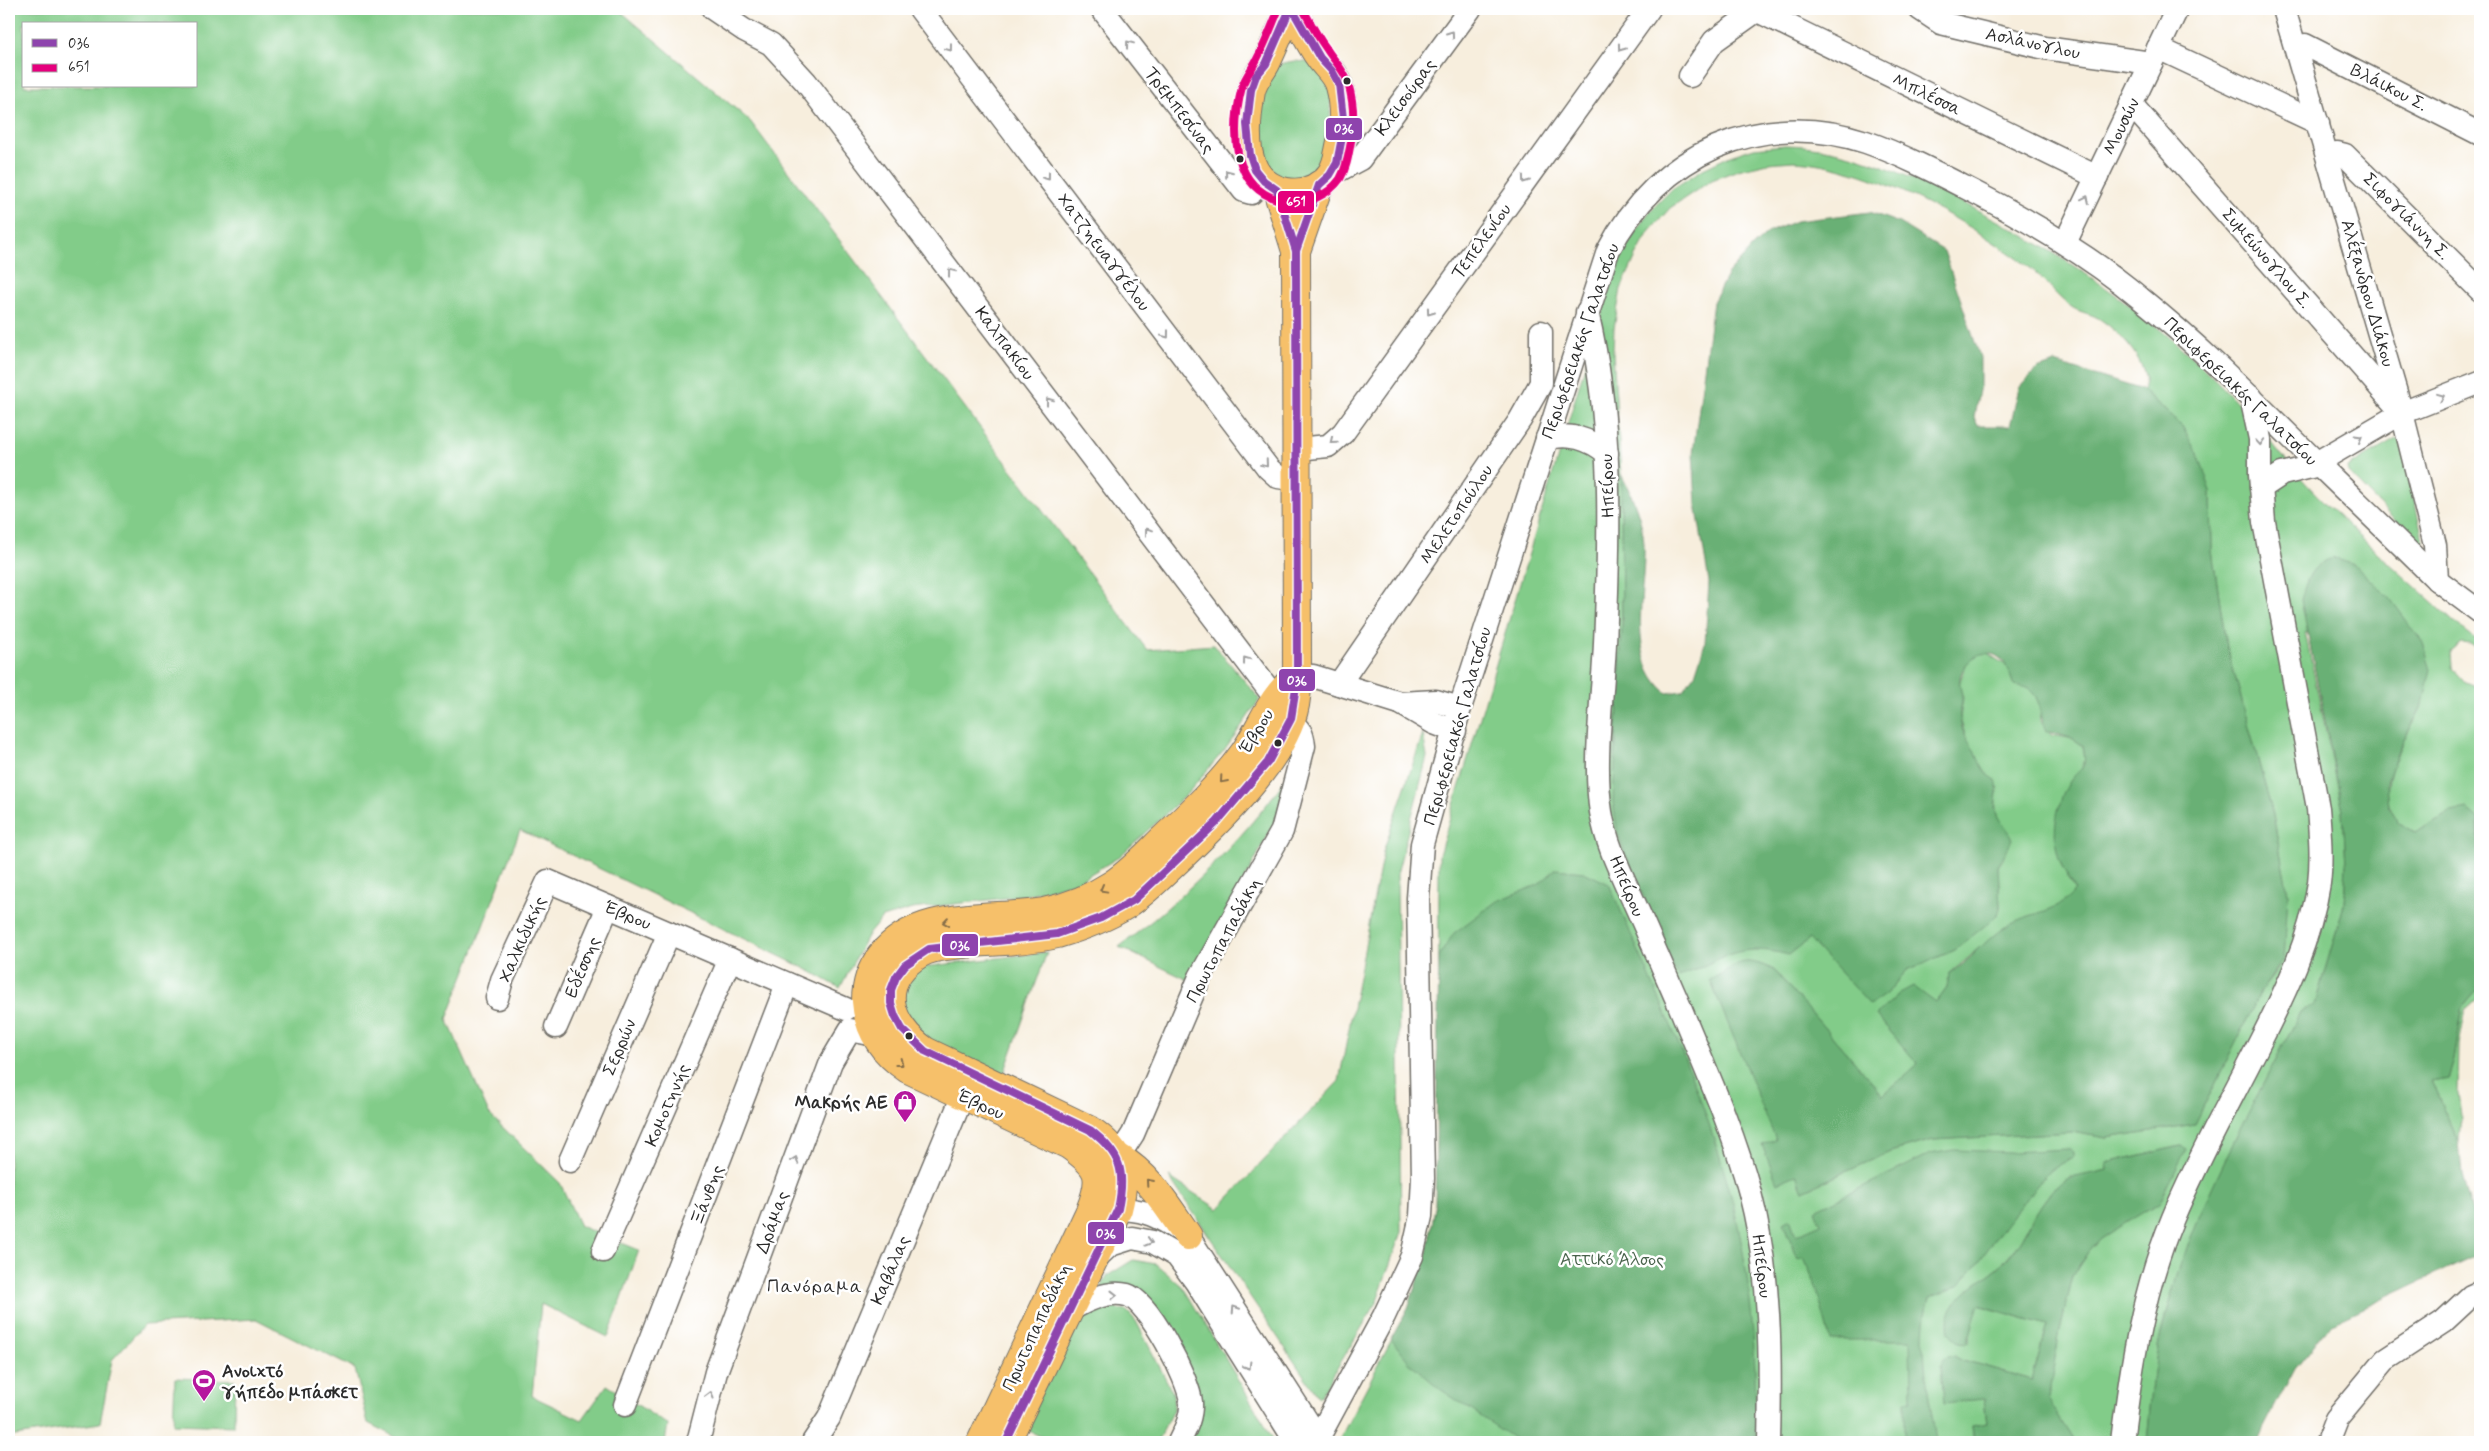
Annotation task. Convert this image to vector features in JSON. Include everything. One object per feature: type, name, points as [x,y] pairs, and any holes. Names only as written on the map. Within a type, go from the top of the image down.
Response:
[{"type":"main road","points":[[1291,9],[1266,64],[1256,76],[1252,90],[1248,124],[1250,155],[1255,170],[1270,186],[1296,251],[1302,673]]},
{"type":"main road","points":[[1291,9],[1320,58],[1332,71],[1339,84],[1344,127],[1337,163],[1325,180],[1296,251]]},
{"type":"main road","points":[[1266,64],[1279,56],[1294,53],[1320,58]]},
{"type":"main road","points":[[1270,186],[1296,193],[1306,192],[1325,180]]},
{"type":"main road","name":"Έβρου","points":[[1090,1211],[1099,1184],[1098,1175],[1087,1158],[1069,1145],[908,1069],[888,1054],[857,1025],[867,1010],[868,979],[880,957],[909,931],[928,924],[948,921],[1044,912],[1072,904],[1114,884],[1130,871],[1225,778],[1256,736],[1278,695],[1302,673]]},
{"type":"main road","name":"Έβρου","points":[[1188,1236],[1150,1182],[1135,1167],[1118,1157],[1105,1141],[1078,1123],[925,1051],[912,1042],[904,1034],[894,1017],[891,999],[893,984],[906,965],[927,950],[1055,934],[1101,919],[1127,904],[1147,889],[1233,806],[1265,765],[1290,722],[1302,673]]},
{"type":"main road","points":[[1118,1157],[1123,1171],[1123,1186],[1118,1208]]},
{"type":"main road","name":"Πρωτοπαπαδάκη","points":[[1001,1438],[1069,1311],[1118,1208]]},
{"type":"main road","name":"Πρωτοπαπαδάκη","points":[[1001,1438],[1090,1211]]},
{"type":"street","name":"Καλπακίου","points":[[713,9],[744,30],[771,44],[806,82],[1272,694],[1278,695]]},
{"type":"street","name":"Χατζηευαγγέλου","points":[[920,9],[1268,468],[1278,477],[1298,480]]},
{"type":"street","name":"Τρεμπεσίνας","points":[[1102,9],[1244,191],[1251,193],[1270,186]]},
{"type":"street","name":"Κλεισούρας","points":[[1325,180],[1360,159],[1470,9]]},
{"type":"street","name":"Τεπελενίου","points":[[1298,449],[1328,446],[1343,432],[1649,9]]},
{"type":"street","name":"Ασλάνογλου","points":[[1920,9],[1941,23],[2045,48],[2154,56]]},
{"type":"street","name":"Μουσών","points":[[2065,243],[2177,9]]},
{"type":"street","name":"Αλέξανδρου Διάκου","points":[[2284,9],[2329,157],[2402,413],[2435,545],[2438,580]]},
{"type":"street","points":[[1690,76],[1714,41],[1758,10]]},
{"type":"street","name":"Μπλέσσα","points":[[1758,10],[2097,176]]},
{"type":"street","name":"Βλάικου Σ.","points":[[2297,48],[2305,45],[2480,134]]},
{"type":"street","points":[[2154,56],[2318,123]]},
{"type":"street","name":"Συμεώνογλου Σ.","points":[[2131,104],[2402,413]]},
{"type":"street","name":"Περιφερειακός Γαλατσίου","points":[[1310,1441],[1384,1316],[1412,1256],[1421,1216],[1423,1178],[1420,880],[1422,844],[1460,708],[1608,250],[1618,230],[1648,193],[1674,170],[1705,150],[1743,138],[1775,132],[1821,133],[1865,142],[1924,166],[1996,203],[2065,243],[2145,302],[2208,355],[2438,580],[2480,612]]},
{"type":"street","name":"Σιφογιάννη Σ.","points":[[2329,157],[2337,153],[2345,155],[2480,290]]},
{"type":"street","name":"Ηπείρου","points":[[1587,311],[1596,350],[1607,453],[1608,536],[1599,758],[1601,809],[1612,853],[1712,1084],[1750,1192],[1756,1220],[1766,1293],[1770,1369],[1769,1442]]},
{"type":"street","name":"Μελετοπούλου","points":[[1339,684],[1520,420],[1540,383],[1541,332]]},
{"type":"street","points":[[2261,488],[2282,474],[2318,464],[2402,413],[2480,382]]},
{"type":"street","points":[[2122,1442],[2131,1366],[2139,1327],[2173,1219],[2292,979],[2309,930],[2319,882],[2321,842],[2318,808],[2264,522],[2260,439],[2251,396]]},
{"type":"street","points":[[1547,438],[1572,435],[1596,444],[1607,453]]},
{"type":"street","points":[[1302,673],[1400,702],[1434,723],[1455,731]]},
{"type":"street","points":[[1400,702],[1436,701],[1460,708]]},
{"type":"street","name":"Πρωτοπαπαδάκη","points":[[1118,1157],[1133,1134],[1200,977],[1282,831],[1304,746],[1298,727],[1290,722]]},
{"type":"street","name":"Έβρου","points":[[548,881],[787,984],[857,1025],[867,988]]},
{"type":"street","name":"Χαλκιδικής","points":[[497,998],[502,980],[548,881]]},
{"type":"street","name":"Εδέσσης","points":[[556,1027],[608,907]]},
{"type":"street","name":"Σερρών","points":[[570,1160],[669,933]]},
{"type":"street","name":"Κομοτηνής","points":[[603,1251],[730,959]]},
{"type":"street","name":"Ξάνθης","points":[[625,1405],[787,984]]},
{"type":"street","name":"Δράμας","points":[[698,1442],[716,1372],[831,1062],[857,1025]]},
{"type":"street","name":"Καβάλας","points":[[813,1442],[829,1418],[963,1095]]},
{"type":"street","points":[[1090,1211],[1118,1208],[1138,1211],[1164,1219],[1188,1236],[1310,1441]]},
{"type":"street","points":[[1092,1263],[1110,1245],[1132,1238],[1153,1242],[1176,1256],[1310,1441]]},
{"type":"street","points":[[2327,1442],[2336,1419],[2385,1360],[2431,1328],[2443,1322],[2470,1296],[2480,1292]]},
{"type":"street","points":[[1069,1311],[1087,1300],[1104,1296],[1127,1295],[1143,1305],[1154,1320],[1186,1382],[1191,1402],[1188,1422],[1179,1442]]},
{"type":"green space","points":[[9,9],[618,9],[750,121],[1147,650],[1214,645],[1260,699],[1227,747],[1188,793],[1119,857],[1077,882],[1022,896],[912,909],[882,918],[867,936],[840,988],[810,971],[520,830],[447,1019],[489,1114],[560,1183],[580,1226],[639,1250],[608,1337],[541,1304],[532,1396],[582,1420],[607,1385],[668,1425],[665,1442],[405,1442],[368,1423],[355,1369],[256,1319],[144,1325],[112,1360],[100,1423],[9,1437]]},
{"type":"green space","points":[[1294,61],[1306,62],[1317,68],[1331,88],[1329,162],[1314,181],[1278,183],[1256,154],[1254,126],[1270,70],[1283,63]]},
{"type":"green space","name":"Αττικό Άλσος","points":[[1785,145],[1807,146],[1870,161],[1929,186],[1988,216],[2065,260],[2102,285],[2138,311],[2205,369],[2246,412],[2305,483],[2333,511],[2455,623],[2480,642],[2480,651],[2470,644],[2461,643],[2450,652],[2451,667],[2465,683],[2480,689],[2480,894],[2478,818],[2451,812],[2416,832],[2400,824],[2391,809],[2388,795],[2389,779],[2401,747],[2423,704],[2305,632],[2343,811],[2346,864],[2344,905],[2315,1004],[2300,1012],[2218,1176],[2182,1262],[2168,1305],[2158,1348],[2147,1442],[2075,1442],[2047,1399],[2073,1275],[2088,1252],[2101,1238],[2128,1220],[2181,1146],[2106,1163],[2107,1170],[2081,1177],[2069,1177],[2052,1190],[2032,1219],[2019,1243],[2002,1264],[1956,1302],[1968,1343],[1978,1305],[2047,1325],[2032,1380],[1963,1360],[1954,1355],[1984,1399],[1987,1423],[1972,1426],[1974,1442],[1338,1442],[1408,1308],[1427,1252],[1435,1208],[1438,1135],[1439,855],[1584,369],[1623,252],[1650,211],[1672,189],[1703,169],[1730,156],[1754,148]],"holes":[[[1793,161],[1854,172],[1885,184],[1948,214],[2029,267],[2070,306],[2098,318],[2112,329],[2127,343],[2143,368],[2145,378],[2143,390],[2182,426],[2211,491],[2212,551],[2226,643],[2273,815],[2288,894],[2279,968],[2261,991],[2195,1124],[2106,1138],[2072,1132],[1933,1140],[1890,1152],[1803,1191],[1723,973],[1733,966],[1774,970],[1883,1095],[1919,1064],[1876,1015],[1900,993],[1936,1003],[1947,988],[1949,974],[2006,926],[2049,911],[2068,901],[2075,890],[2062,866],[2056,842],[2070,782],[2081,772],[2085,759],[2083,746],[2074,739],[2052,735],[2041,721],[2039,701],[2031,690],[2023,686],[2014,685],[2007,666],[1987,653],[1978,653],[1967,662],[1959,684],[1963,698],[1960,718],[1967,741],[1975,752],[1979,764],[1998,787],[1997,813],[1998,818],[2005,826],[2006,842],[2004,857],[1998,866],[2000,908],[1955,950],[1907,970],[1886,994],[1809,939],[1789,954],[1765,950],[1740,950],[1720,957],[1693,971],[1615,755],[1622,630],[1621,474],[1613,352],[1614,328],[1621,289],[1636,256],[1649,232],[1670,208],[1712,180],[1738,170],[1768,163]]]},
{"type":"green space","points":[[1870,212],[1899,223],[1944,251],[1980,357],[1980,385],[1974,417],[1978,426],[2010,426],[2019,388],[2037,369],[2055,363],[2143,390],[2182,426],[2199,457],[2211,491],[2212,551],[2226,643],[2273,815],[2288,894],[2284,959],[2261,991],[2195,1124],[2106,1138],[2072,1132],[1933,1140],[1890,1152],[1803,1191],[1796,1175],[1777,1183],[1762,1145],[1776,1140],[1710,980],[1740,963],[1754,963],[1774,970],[1883,1095],[1918,1064],[1876,1015],[1900,993],[1913,986],[1936,1003],[1947,988],[1949,974],[1964,963],[1997,932],[2023,918],[2060,904],[2075,890],[2058,856],[2055,835],[2057,813],[2064,792],[2073,777],[2084,765],[2083,746],[2074,739],[2046,731],[2035,695],[2030,690],[2013,685],[2008,669],[2002,660],[1995,655],[1982,654],[1970,661],[1960,677],[1962,727],[1982,767],[1996,780],[1996,812],[2013,839],[1998,866],[2000,908],[1998,915],[1955,950],[1907,970],[1886,994],[1870,1005],[1809,939],[1789,955],[1771,951],[1743,951],[1720,958],[1678,977],[1622,846],[1617,830],[1613,801],[1622,630],[1621,474],[1642,526],[1644,563],[1640,623],[1646,662],[1654,679],[1667,693],[1682,691],[1695,674],[1705,643],[1709,582],[1696,504],[1693,453],[1713,302],[1727,275],[1753,246],[1769,232],[1796,221]]},
{"type":"green space","points":[[2396,439],[2401,440],[2424,544],[2417,543],[2348,473],[2347,468]]},
{"type":"green space","points":[[2333,558],[2355,565],[2389,597],[2423,643],[2431,669],[2423,704],[2398,751],[2387,782],[2389,808],[2399,824],[2416,832],[2451,812],[2467,809],[2478,818],[2480,986],[2463,1006],[2454,1060],[2448,1079],[2431,1082],[2459,1142],[2462,1176],[2480,1239],[2480,1253],[2332,1323],[2295,1368],[2257,1442],[2147,1442],[2158,1348],[2168,1304],[2182,1261],[2217,1176],[2300,1012],[2315,1004],[2344,905],[2346,864],[2343,811],[2301,600],[2308,579],[2314,569]]},
{"type":"green space","points":[[1423,734],[1427,757],[1397,874],[1401,1232],[1376,1304],[1319,1398],[1169,1177],[1218,1209],[1339,1081],[1383,852]]},
{"type":"green space","points":[[1285,780],[1279,815],[1190,981],[1119,947],[1165,910],[1229,848]]},
{"type":"green space","points":[[1556,869],[1584,872],[1609,884],[1667,1016],[1707,1117],[1729,1186],[1744,1258],[1753,1331],[1756,1405],[1755,1442],[1519,1442],[1440,1389],[1410,1363],[1391,1339],[1408,1308],[1427,1252],[1435,1208],[1439,956],[1454,933],[1497,901],[1538,885]]},
{"type":"green space","points":[[1047,952],[1002,1079],[929,1045],[904,1017],[903,986],[911,976],[923,967]]},
{"type":"green space","points":[[2480,986],[2480,996],[2466,1009],[2459,1045],[2458,1092],[2461,1114],[2459,1142],[2431,1082],[2448,1079],[2454,1060],[2463,1006]]},
{"type":"green space","points":[[2181,1146],[2186,1149],[2160,1202],[2101,1238],[2088,1252],[2073,1275],[2060,1330],[2048,1399],[2075,1442],[1974,1442],[1972,1426],[1987,1423],[1984,1399],[1944,1403],[1941,1365],[1943,1359],[1954,1355],[1963,1360],[2032,1380],[2047,1325],[1979,1305],[1967,1343],[1959,1342],[1949,1333],[1948,1328],[1948,1321],[1955,1304],[1965,1293],[2002,1264],[2011,1254],[2047,1198],[2066,1179],[2107,1170],[2106,1163]]},
{"type":"green space","points":[[2067,1149],[2073,1152],[2073,1157],[2048,1172],[2007,1222],[1975,1267],[1957,1286],[1930,1298],[1924,1333],[1924,1352],[1936,1442],[1905,1442],[1905,1401],[1911,1401],[1910,1340],[1830,1340],[1817,1290],[1804,1257],[1798,1259],[1783,1223],[1790,1219],[1796,1235],[1821,1224],[1815,1210],[1930,1154],[1954,1150],[2011,1152]]},
{"type":"green space","points":[[1133,1260],[1156,1264],[1183,1287],[1275,1442],[1190,1442],[1201,1417],[1154,1309],[1101,1288],[1107,1276]]},
{"type":"green space","points":[[1101,1306],[1127,1311],[1136,1321],[1173,1393],[1174,1408],[1157,1442],[1052,1442],[1019,1426],[1077,1326],[1086,1313]]},
{"type":"green space","name":"Ανοιχτό γήπεδο μπάσκετ","points":[[175,1378],[235,1380],[234,1426],[173,1424]]},
{"type":"transit line","name":"651","points":[[1279,9],[1261,51],[1242,87],[1236,119],[1236,142],[1245,173],[1254,185],[1264,194],[1291,202],[1318,197],[1330,190],[1340,179],[1344,171],[1353,131],[1353,107],[1346,78],[1303,9]]},
{"type":"transit line","name":"036","points":[[1006,1442],[1118,1209],[1121,1184],[1119,1164],[1109,1147],[1090,1130],[925,1051],[902,1029],[891,1003],[891,990],[896,977],[905,965],[929,949],[1057,934],[1101,918],[1134,900],[1216,823],[1268,762],[1291,719],[1297,681],[1296,251],[1277,190],[1264,181],[1255,170],[1250,155],[1247,124],[1251,90],[1256,76],[1266,64],[1290,9]]},
{"type":"transit line","name":"036","points":[[1292,9],[1320,58],[1332,71],[1339,84],[1344,127],[1337,163],[1330,175],[1319,185],[1296,251]]},
{"type":"place","name":"Μακρής ΑΕ","points":[[905,1123]]},
{"type":"place","name":"Ανοιχτό γήπεδο μπάσκετ","points":[[204,1402]]},
{"type":"district","name":"Πανόραμα","points":[[815,1285]]}]
